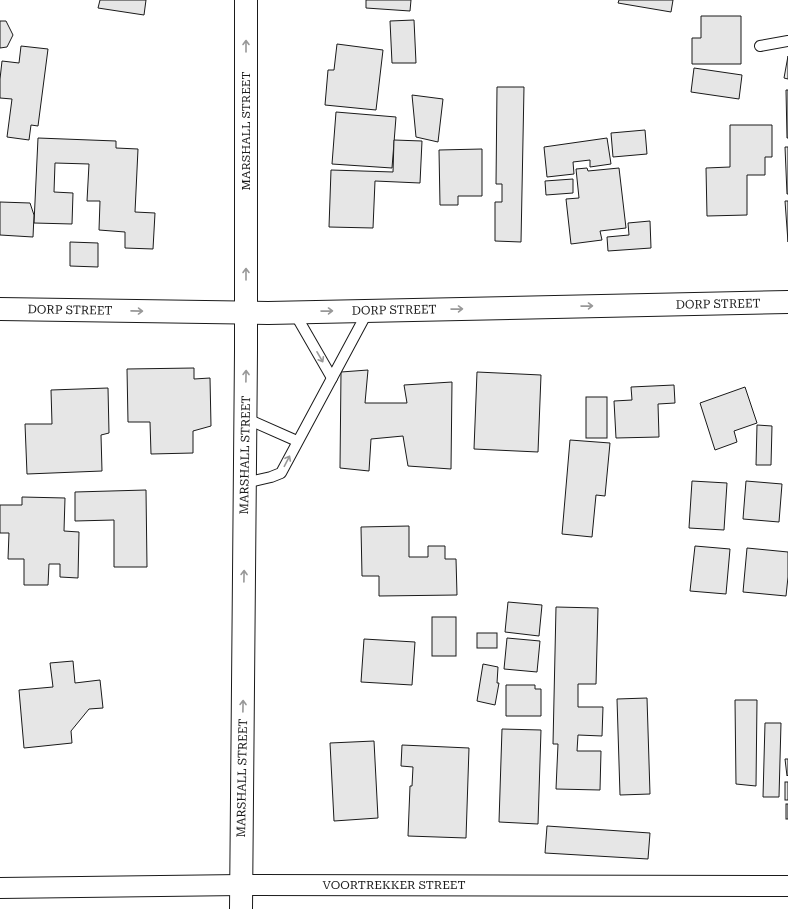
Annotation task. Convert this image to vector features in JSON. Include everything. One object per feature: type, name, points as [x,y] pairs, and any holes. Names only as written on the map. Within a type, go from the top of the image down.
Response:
[{"type":"street","name":"MARSHALL STREET","points":[[241,909],[246,313],[246,0]]},
{"type":"street","name":"DORP STREET","points":[[0,309],[246,313],[788,302]]},
{"type":"street","name":"VOORTREKKER STREET","points":[[0,888],[241,885],[788,886]]},
{"type":"lane","points":[[760,46],[788,41]]},
{"type":"lane","points":[[245,483],[271,477],[280,473],[368,311]]},
{"type":"lane","points":[[294,312],[332,378]]},
{"type":"lane","points":[[245,418],[297,441]]},
{"type":"building","points":[[100,0],[146,0],[144,15],[98,8]]},
{"type":"building","points":[[366,0],[411,0],[410,11],[366,8]]},
{"type":"building","points":[[619,0],[673,0],[671,12],[618,3]]},
{"type":"building","points":[[701,16],[741,16],[741,64],[692,64],[692,38],[701,38]]},
{"type":"building","points":[[414,20],[416,63],[392,63],[390,21]]},
{"type":"building","points":[[0,21],[6,21],[13,35],[7,47],[0,48]]},
{"type":"building","points":[[337,44],[383,50],[376,110],[325,105],[328,70],[334,70]]},
{"type":"building","points":[[21,46],[48,49],[38,126],[31,125],[29,140],[7,137],[12,99],[0,98],[2,61],[19,63]]},
{"type":"building","points":[[788,56],[788,79],[784,78]]},
{"type":"building","points":[[694,68],[742,75],[739,99],[691,92]]},
{"type":"building","points":[[497,87],[524,87],[521,242],[495,241],[495,202],[502,202],[502,184],[496,184]]},
{"type":"building","points":[[786,90],[788,90],[788,138],[787,138]]},
{"type":"building","points":[[412,95],[443,99],[438,142],[416,137]]},
{"type":"building","points":[[336,112],[396,117],[392,168],[332,164]]},
{"type":"building","points":[[730,125],[772,125],[772,157],[765,157],[765,175],[747,175],[747,215],[707,216],[706,168],[730,167]]},
{"type":"building","points":[[645,130],[647,154],[613,157],[611,133]]},
{"type":"building","points":[[38,138],[116,141],[116,148],[138,149],[135,212],[155,213],[153,249],[125,248],[125,232],[99,230],[100,201],[87,201],[89,164],[55,163],[54,192],[73,193],[72,224],[34,223]]},
{"type":"building","points":[[607,138],[611,164],[590,167],[590,160],[573,162],[574,174],[547,177],[544,147]]},
{"type":"building","points":[[394,140],[422,141],[420,183],[375,181],[373,228],[329,227],[331,170],[393,172]]},
{"type":"building","points":[[785,147],[788,147],[788,194],[787,194]]},
{"type":"building","points":[[482,149],[482,196],[458,196],[458,205],[440,205],[439,150]]},
{"type":"building","points":[[587,168],[588,171],[619,168],[626,228],[600,231],[602,240],[571,244],[566,199],[579,198],[576,169]]},
{"type":"building","points":[[573,179],[573,193],[546,195],[545,181]]},
{"type":"building","points":[[785,201],[788,201],[788,242]]},
{"type":"building","points":[[0,202],[30,203],[34,215],[33,237],[0,235]]},
{"type":"building","points":[[650,221],[651,248],[608,251],[607,237],[629,235],[628,223]]},
{"type":"building","points":[[70,242],[98,243],[98,267],[70,266]]},
{"type":"building","points":[[194,368],[194,379],[210,378],[211,426],[193,431],[193,453],[151,454],[150,422],[128,422],[127,369]]},
{"type":"building","points":[[368,370],[365,403],[407,403],[404,385],[452,382],[451,469],[408,466],[403,436],[371,439],[369,471],[340,468],[341,372]]},
{"type":"building","points":[[477,372],[541,375],[538,452],[474,449]]},
{"type":"building","points":[[674,385],[675,403],[658,404],[659,437],[616,438],[614,401],[632,400],[631,387]]},
{"type":"building","points":[[745,387],[757,423],[734,431],[737,442],[715,450],[700,403]]},
{"type":"building","points":[[108,388],[109,433],[101,435],[102,471],[27,474],[25,424],[52,424],[51,390]]},
{"type":"building","points":[[586,397],[607,397],[607,438],[586,438]]},
{"type":"building","points":[[757,425],[772,426],[771,465],[756,465]]},
{"type":"building","points":[[570,440],[610,443],[605,496],[596,495],[592,537],[562,534]]},
{"type":"building","points":[[692,481],[727,483],[724,530],[689,528]]},
{"type":"building","points":[[746,481],[782,484],[779,522],[743,519]]},
{"type":"building","points":[[146,490],[147,567],[114,567],[114,520],[75,521],[75,492]]},
{"type":"building","points":[[22,497],[65,498],[64,531],[79,532],[78,578],[60,577],[60,564],[49,564],[48,585],[24,585],[24,559],[8,559],[9,533],[0,533],[0,505],[22,505]]},
{"type":"building","points":[[409,526],[409,557],[428,557],[428,546],[445,546],[445,559],[456,559],[457,595],[379,596],[379,576],[362,576],[361,527]]},
{"type":"building","points":[[695,546],[730,549],[726,594],[690,591]]},
{"type":"building","points":[[747,548],[788,552],[786,596],[743,592]]},
{"type":"building","points":[[508,602],[542,605],[539,636],[505,632]]},
{"type":"building","points":[[556,607],[598,608],[596,684],[578,684],[578,707],[603,707],[602,736],[578,735],[577,751],[601,751],[600,790],[556,789],[558,744],[553,744]]},
{"type":"building","points":[[432,617],[456,617],[456,656],[432,656]]},
{"type":"building","points":[[477,633],[497,633],[497,648],[477,648]]},
{"type":"building","points":[[507,638],[540,641],[537,672],[504,669]]},
{"type":"building","points":[[364,639],[415,642],[412,685],[361,682]]},
{"type":"building","points":[[73,661],[75,683],[100,680],[103,708],[89,709],[71,731],[72,743],[24,748],[19,690],[53,687],[50,663]]},
{"type":"building","points":[[483,664],[498,667],[497,683],[499,683],[495,705],[477,701]]},
{"type":"building","points":[[506,685],[535,685],[535,689],[541,689],[541,716],[506,716]]},
{"type":"building","points":[[647,698],[650,794],[620,795],[617,699]]},
{"type":"building","points":[[735,700],[757,700],[756,786],[736,784]]},
{"type":"building","points":[[765,723],[781,723],[779,797],[763,797]]},
{"type":"building","points":[[502,729],[541,730],[538,824],[499,822]]},
{"type":"building","points":[[374,741],[378,818],[334,821],[330,743]]},
{"type":"building","points":[[402,745],[469,748],[466,838],[408,836],[410,786],[412,786],[413,767],[401,766]]},
{"type":"building","points":[[785,759],[788,759],[787,776]]},
{"type":"building","points":[[785,782],[788,782],[788,800],[785,800]]},
{"type":"building","points":[[786,804],[788,804],[788,819],[786,819]]},
{"type":"building","points":[[547,826],[650,833],[648,859],[545,853]]}]
